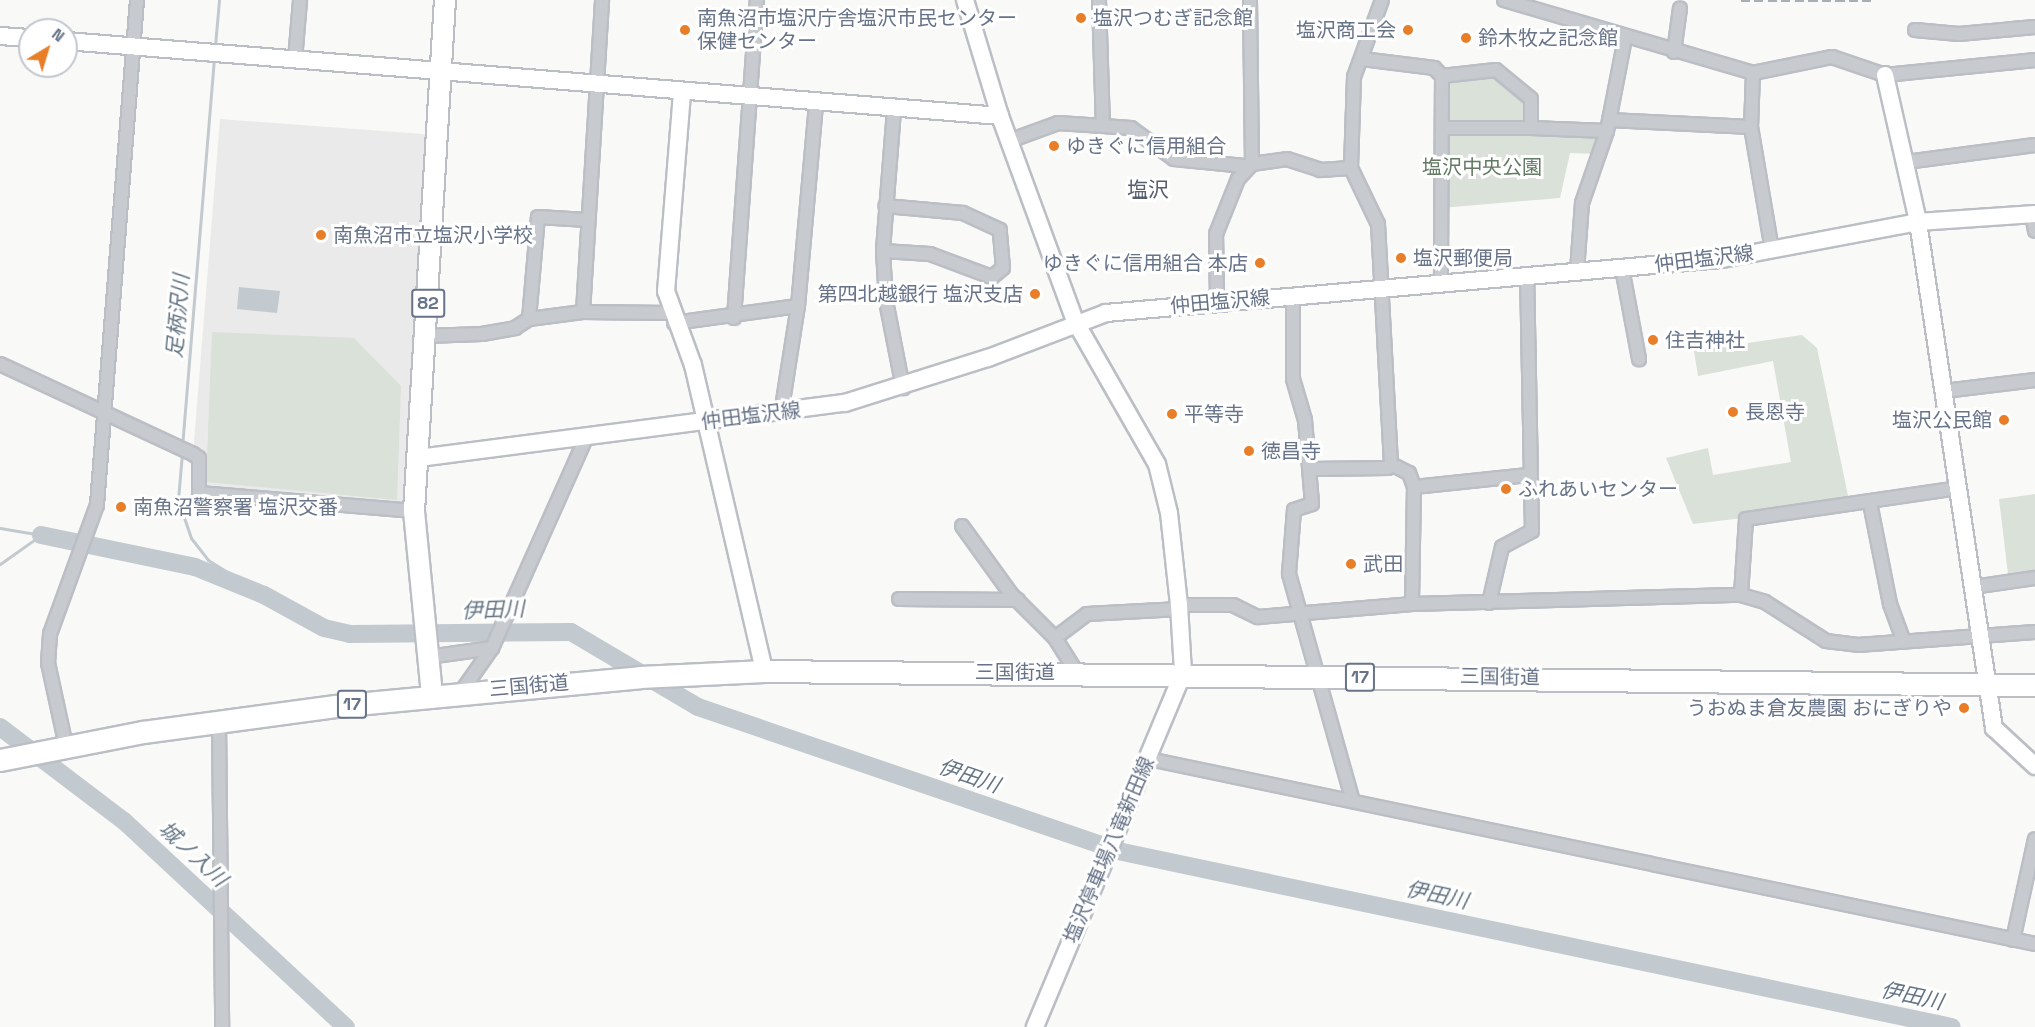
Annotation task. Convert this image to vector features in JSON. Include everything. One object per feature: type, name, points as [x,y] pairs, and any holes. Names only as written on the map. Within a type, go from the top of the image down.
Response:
[{"type":"highway","name":"三国街道","points":[[10,758],[66,746],[219,722],[432,695],[640,677],[764,672],[1183,673],[1317,677],[2035,685]]},
{"type":"main road","points":[[964,0],[1000,116],[1075,321],[1157,464],[1169,513],[1183,673]]},
{"type":"main road","name":"82","points":[[432,695],[414,511],[445,4]]},
{"type":"main road","points":[[0,36],[18,37]]},
{"type":"main road","points":[[78,41],[682,93],[1000,116]]},
{"type":"main road","points":[[1885,75],[1918,222],[1994,728],[2035,766]]},
{"type":"main road","points":[[682,93],[666,291],[672,318],[693,365],[764,672]]},
{"type":"main road","name":"仲田塩沢線","points":[[418,458],[586,438],[707,420],[781,414],[903,388],[1075,321],[1217,302],[1380,286],[1441,284],[1527,274],[1622,268],[1772,250],[1918,222],[2034,214]]},
{"type":"main road","name":"塩沢停車場八竜新田線","points":[[1039,1024],[1103,859],[1149,759],[1183,673]]},
{"type":"street","points":[[66,746],[48,663],[50,634],[97,505],[137,0]]},
{"type":"street","points":[[295,60],[300,0]]},
{"type":"street","points":[[583,312],[595,85],[602,0]]},
{"type":"street","points":[[734,318],[757,0]]},
{"type":"street","points":[[1099,0],[1103,126]]},
{"type":"street","points":[[1217,302],[1216,234],[1248,165],[1250,0]]},
{"type":"street","points":[[1311,469],[1388,468],[1391,464],[1378,224],[1351,168],[1354,77],[1383,0]]},
{"type":"street","points":[[1504,0],[1625,38],[1753,73],[1832,57],[1857,61],[1885,75],[2035,60]]},
{"type":"street","points":[[1674,52],[1680,8]]},
{"type":"street","points":[[1916,30],[1959,34],[2035,27]]},
{"type":"street","points":[[1577,271],[1582,203],[1608,125],[1625,38]]},
{"type":"street","points":[[1362,59],[1434,68],[1442,76],[1441,284]]},
{"type":"street","points":[[1442,76],[1496,70],[1531,99],[1531,128]]},
{"type":"street","points":[[1753,73],[1750,127],[1772,250]]},
{"type":"street","points":[[781,414],[798,306],[816,103]]},
{"type":"street","points":[[894,110],[883,251],[886,301],[903,388]]},
{"type":"street","points":[[1009,141],[1058,123],[1131,128],[1174,159],[1248,165],[1287,159],[1320,170],[1351,168]]},
{"type":"street","points":[[1442,129],[1608,125],[1750,127]]},
{"type":"street","points":[[1906,162],[2035,146]]},
{"type":"street","points":[[883,251],[930,254],[992,276],[1003,268],[1000,230],[963,213],[885,206]]},
{"type":"street","points":[[2034,214],[2035,231]]},
{"type":"street","points":[[529,319],[538,217],[587,220]]},
{"type":"street","points":[[1622,268],[1640,359]]},
{"type":"street","points":[[1489,603],[1502,547],[1529,537],[1532,531],[1528,475],[1527,274]]},
{"type":"street","points":[[1293,296],[1293,379],[1305,420],[1311,469],[1312,504],[1294,510],[1289,524],[1297,612],[1353,801]]},
{"type":"street","points":[[426,336],[482,334],[529,319],[583,312],[672,318],[734,318],[798,306]]},
{"type":"street","points":[[0,364],[104,416],[193,454],[199,458],[199,493],[414,511]]},
{"type":"street","points":[[1944,391],[2035,381]]},
{"type":"street","points":[[461,692],[492,648],[586,438]]},
{"type":"street","points":[[1391,464],[1409,473],[1414,487],[1412,604]]},
{"type":"street","points":[[1414,487],[1528,475]]},
{"type":"street","points":[[1741,595],[1746,519],[1870,503],[1959,488]]},
{"type":"street","points":[[1870,503],[1890,604],[1904,642]]},
{"type":"street","points":[[962,526],[1018,600],[1055,638],[1077,672]]},
{"type":"street","points":[[1973,587],[2035,578]]},
{"type":"street","points":[[1055,638],[1087,614],[1179,607],[1233,605],[1258,617],[1412,604],[1741,595],[1765,602],[1826,641],[1904,642],[1981,634],[2035,632]]},
{"type":"street","points":[[899,599],[1018,600]]},
{"type":"street","points":[[428,657],[492,648]]},
{"type":"street","points":[[219,722],[222,1027]]},
{"type":"street","points":[[1149,759],[2035,944]]},
{"type":"street","points":[[2013,940],[2035,839]]},
{"type":"shaded area","name":"南魚沼市立塩沢小学校","points":[[220,119],[437,135],[414,511],[199,493],[193,454]]},
{"type":"shaded area","points":[[239,287],[280,291],[277,313],[237,309]]},
{"type":"green space","name":"塩沢中央公園","points":[[1496,70],[1531,99],[1531,128],[1607,131],[1599,154],[1570,153],[1560,198],[1441,208],[1442,76]]},
{"type":"green space","points":[[212,332],[354,338],[401,386],[397,500],[206,482]]},
{"type":"green space","points":[[1802,335],[1817,348],[1850,505],[1693,524],[1666,458],[1708,448],[1713,475],[1791,462],[1773,361],[1698,376],[1694,351]]},
{"type":"green space","points":[[2035,494],[2035,578],[2009,582],[1999,499]]},
{"type":"waterway","name":"足柄沢川","points":[[215,46],[219,0]]},
{"type":"waterway","name":"足柄沢川","points":[[182,447],[214,59]]},
{"type":"waterway","name":"足柄沢川","points":[[182,453],[178,500],[191,538],[208,560],[264,595]]},
{"type":"waterway","name":"伊田川","points":[[0,528],[41,535]]},
{"type":"waterway","points":[[0,564],[41,535]]},
{"type":"waterway","name":"伊田川","points":[[41,535],[195,567],[264,595],[324,628],[350,634],[571,632],[698,707],[1118,851],[1952,1027]]},
{"type":"waterway","name":"城ノ入川","points":[[0,727],[124,821],[346,1027]]},
{"type":"railway","points":[[1741,0],[1872,0]]},
{"type":"place","name":"塩沢つむぎ記念館","points":[[1081,18]]},
{"type":"place","name":"南魚沼市塩沢庁舎塩沢市民センター 保健センター","points":[[685,30]]},
{"type":"place","name":"塩沢商工会","points":[[1408,30]]},
{"type":"place","name":"鈴木牧之記念館","points":[[1466,38]]},
{"type":"place","name":"ゆきぐに信用組合","points":[[1054,146]]},
{"type":"place","name":"南魚沼市立塩沢小学校","points":[[321,235]]},
{"type":"place","name":"塩沢郵便局","points":[[1401,258]]},
{"type":"place","name":"ゆきぐに信用組合 本店","points":[[1260,263]]},
{"type":"place","name":"第四北越銀行 塩沢支店","points":[[1035,294]]},
{"type":"place","name":"住吉神社","points":[[1653,340]]},
{"type":"place","name":"長恩寺","points":[[1733,412]]},
{"type":"place","name":"平等寺","points":[[1172,414]]},
{"type":"place","name":"塩沢公民館","points":[[2004,420]]},
{"type":"place","name":"徳昌寺","points":[[1249,451]]},
{"type":"place","name":"ふれあいセンター","points":[[1506,489]]},
{"type":"place","name":"南魚沼警察署 塩沢交番","points":[[121,507]]},
{"type":"place","name":"武田","points":[[1351,564]]},
{"type":"place","name":"うおぬま倉友農園 おにぎりや","points":[[1964,708]]},
{"type":"district","name":"塩沢","points":[[1148,190]]}]
